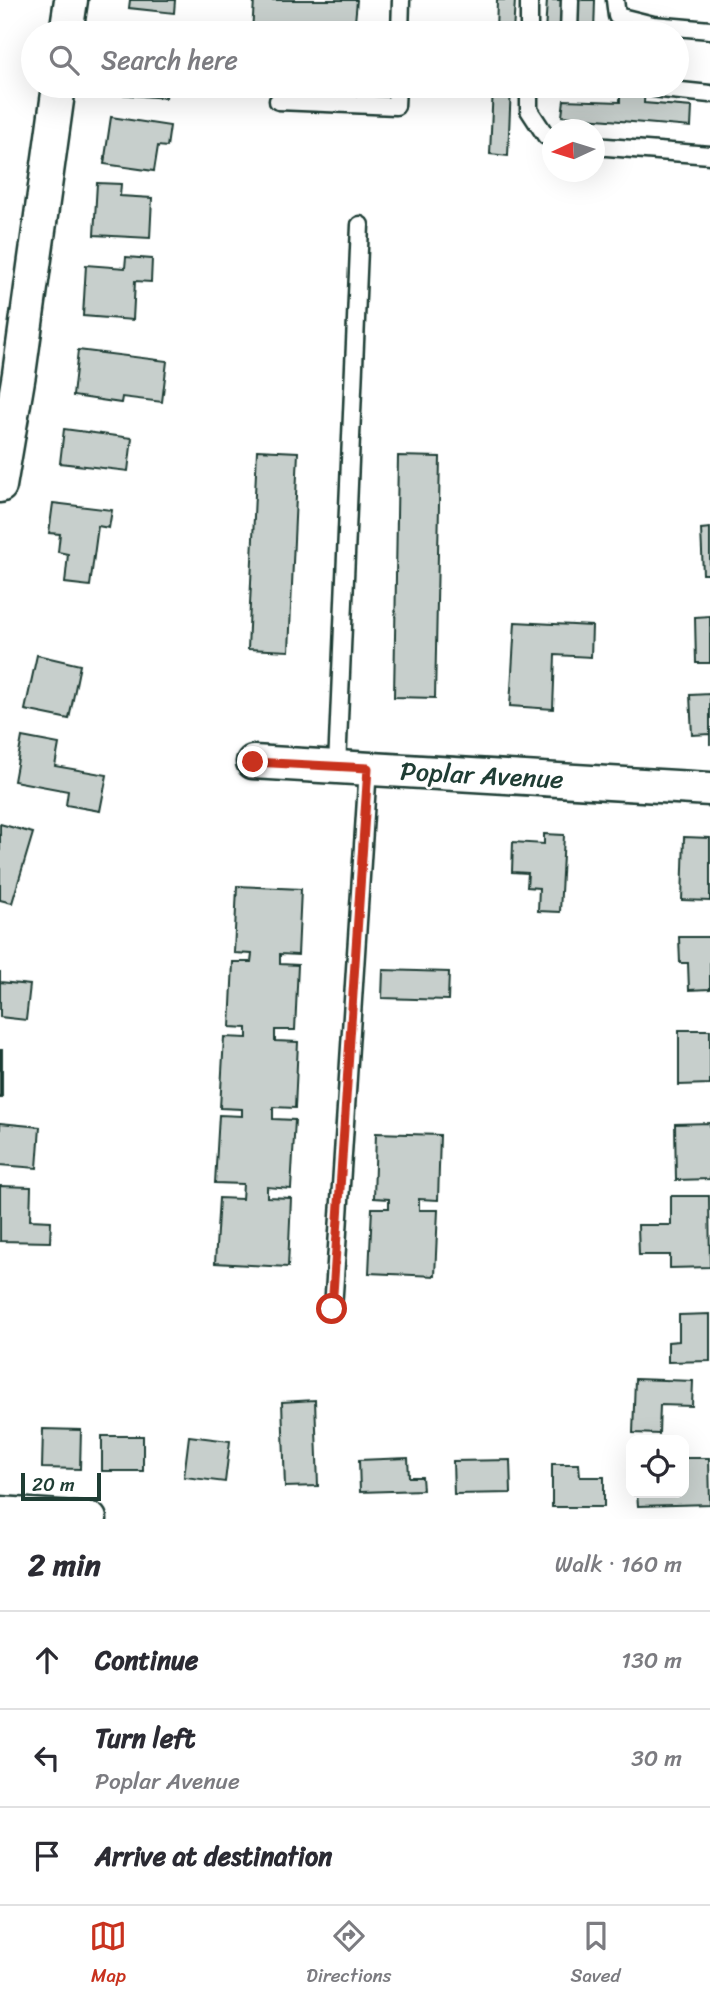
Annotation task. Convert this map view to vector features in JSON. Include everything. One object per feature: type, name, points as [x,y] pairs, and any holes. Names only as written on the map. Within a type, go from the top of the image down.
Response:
[{"type":"street","points":[[68,21],[71,0]]},
{"type":"street","points":[[0,486],[9,373],[57,98]]},
{"type":"street","name":"Poplar Avenue","points":[[253,762],[710,789]]},
{"type":"street","points":[[0,1513],[90,1519]]},
{"type":"lane","points":[[400,21],[401,0]]},
{"type":"lane","points":[[529,0],[529,21]]},
{"type":"lane","points":[[569,21],[570,0]]},
{"type":"lane","points":[[615,0],[617,16],[637,21]]},
{"type":"lane","points":[[689,28],[710,30]]},
{"type":"lane","points":[[689,92],[710,94]]},
{"type":"lane","points":[[278,101],[396,106],[396,98]]},
{"type":"lane","points":[[529,98],[529,110],[542,130]]},
{"type":"lane","points":[[605,147],[710,155]]},
{"type":"lane","points":[[332,1309],[352,768],[360,225]]},
{"type":"building","points":[[130,0],[175,0],[174,13],[129,8]]},
{"type":"building","points":[[254,0],[357,0],[355,21],[253,21]]},
{"type":"building","points":[[497,0],[515,0],[514,21],[496,21]]},
{"type":"building","points":[[547,0],[595,0],[594,21],[546,21]]},
{"type":"building","points":[[492,98],[510,98],[508,156],[490,154]]},
{"type":"building","points":[[620,98],[644,98],[644,103],[692,107],[691,127],[562,116],[564,100],[620,102]]},
{"type":"building","points":[[111,117],[170,126],[167,147],[158,146],[154,171],[104,164]]},
{"type":"building","points":[[97,183],[121,184],[120,196],[152,198],[150,238],[94,235]]},
{"type":"building","points":[[126,257],[152,259],[151,282],[135,281],[133,320],[83,316],[86,265],[125,268]]},
{"type":"building","points":[[78,350],[167,361],[162,402],[122,397],[121,403],[73,396]]},
{"type":"building","points":[[64,429],[132,438],[128,471],[60,463]]},
{"type":"building","points":[[257,450],[298,452],[289,651],[248,649]]},
{"type":"building","points":[[398,456],[440,457],[435,698],[394,697]]},
{"type":"building","points":[[53,503],[112,510],[109,528],[98,526],[90,586],[65,583],[68,554],[58,552],[60,534],[49,533]]},
{"type":"building","points":[[710,528],[710,574],[703,574],[701,529]]},
{"type":"building","points":[[710,616],[710,663],[696,663],[695,617]]},
{"type":"building","points":[[515,622],[592,626],[591,657],[555,655],[553,709],[510,706]]},
{"type":"building","points":[[37,655],[80,665],[69,719],[25,710]]},
{"type":"building","points":[[710,694],[710,734],[692,735],[690,695]]},
{"type":"building","points":[[22,737],[59,744],[55,766],[107,775],[100,811],[66,805],[68,791],[14,781]]},
{"type":"building","points":[[0,824],[33,833],[12,903],[0,900]]},
{"type":"building","points":[[544,834],[564,835],[560,912],[538,911],[539,888],[527,887],[528,873],[512,872],[513,842],[544,844]]},
{"type":"building","points":[[684,837],[710,838],[710,901],[682,900]]},
{"type":"building","points":[[237,886],[301,889],[298,955],[280,954],[280,964],[298,965],[295,1030],[275,1030],[275,1041],[298,1042],[295,1108],[273,1107],[273,1119],[295,1120],[291,1189],[267,1187],[267,1197],[291,1198],[288,1267],[215,1263],[219,1198],[242,1199],[243,1184],[215,1183],[219,1115],[242,1116],[242,1109],[220,1108],[224,1037],[247,1038],[247,1028],[230,1027],[233,962],[251,962],[252,954],[234,953]]},
{"type":"building","points":[[679,937],[710,937],[710,989],[689,990],[688,963],[680,963]]},
{"type":"building","points":[[383,970],[449,972],[448,1000],[382,998]]},
{"type":"building","points":[[0,982],[30,985],[26,1020],[0,1017]]},
{"type":"building","points":[[679,1030],[710,1030],[710,1084],[679,1085]]},
{"type":"building","points":[[2,1050],[2,1098],[0,1098]]},
{"type":"building","points":[[0,1123],[40,1127],[37,1168],[0,1165]]},
{"type":"building","points":[[710,1123],[710,1179],[676,1180],[675,1124]]},
{"type":"building","points":[[376,1133],[440,1135],[438,1200],[419,1199],[419,1210],[438,1210],[435,1276],[369,1273],[372,1208],[389,1208],[389,1199],[374,1198]]},
{"type":"building","points":[[0,1186],[31,1187],[30,1220],[51,1221],[50,1242],[0,1241]]},
{"type":"building","points":[[671,1196],[709,1196],[710,1267],[670,1268],[670,1255],[639,1255],[638,1225],[671,1225]]},
{"type":"building","points":[[710,1314],[710,1361],[668,1362],[668,1342],[679,1341],[679,1315]]},
{"type":"building","points":[[635,1379],[693,1381],[692,1406],[660,1405],[659,1434],[633,1433]]},
{"type":"building","points":[[315,1400],[318,1486],[285,1487],[282,1402]]},
{"type":"building","points":[[43,1429],[81,1430],[80,1469],[42,1468]]},
{"type":"building","points":[[102,1436],[143,1436],[143,1471],[102,1471]]},
{"type":"building","points":[[189,1436],[230,1441],[225,1482],[184,1477]]},
{"type":"building","points":[[408,1458],[409,1477],[422,1477],[423,1490],[360,1492],[359,1460]]},
{"type":"building","points":[[689,1458],[709,1458],[710,1504],[638,1506],[637,1498],[689,1498]]},
{"type":"building","points":[[510,1460],[511,1493],[454,1494],[453,1461]]},
{"type":"building","points":[[552,1464],[579,1464],[580,1477],[604,1477],[604,1507],[552,1507]]},
{"type":"route","points":[[253,762],[368,768],[332,1309]]}]
